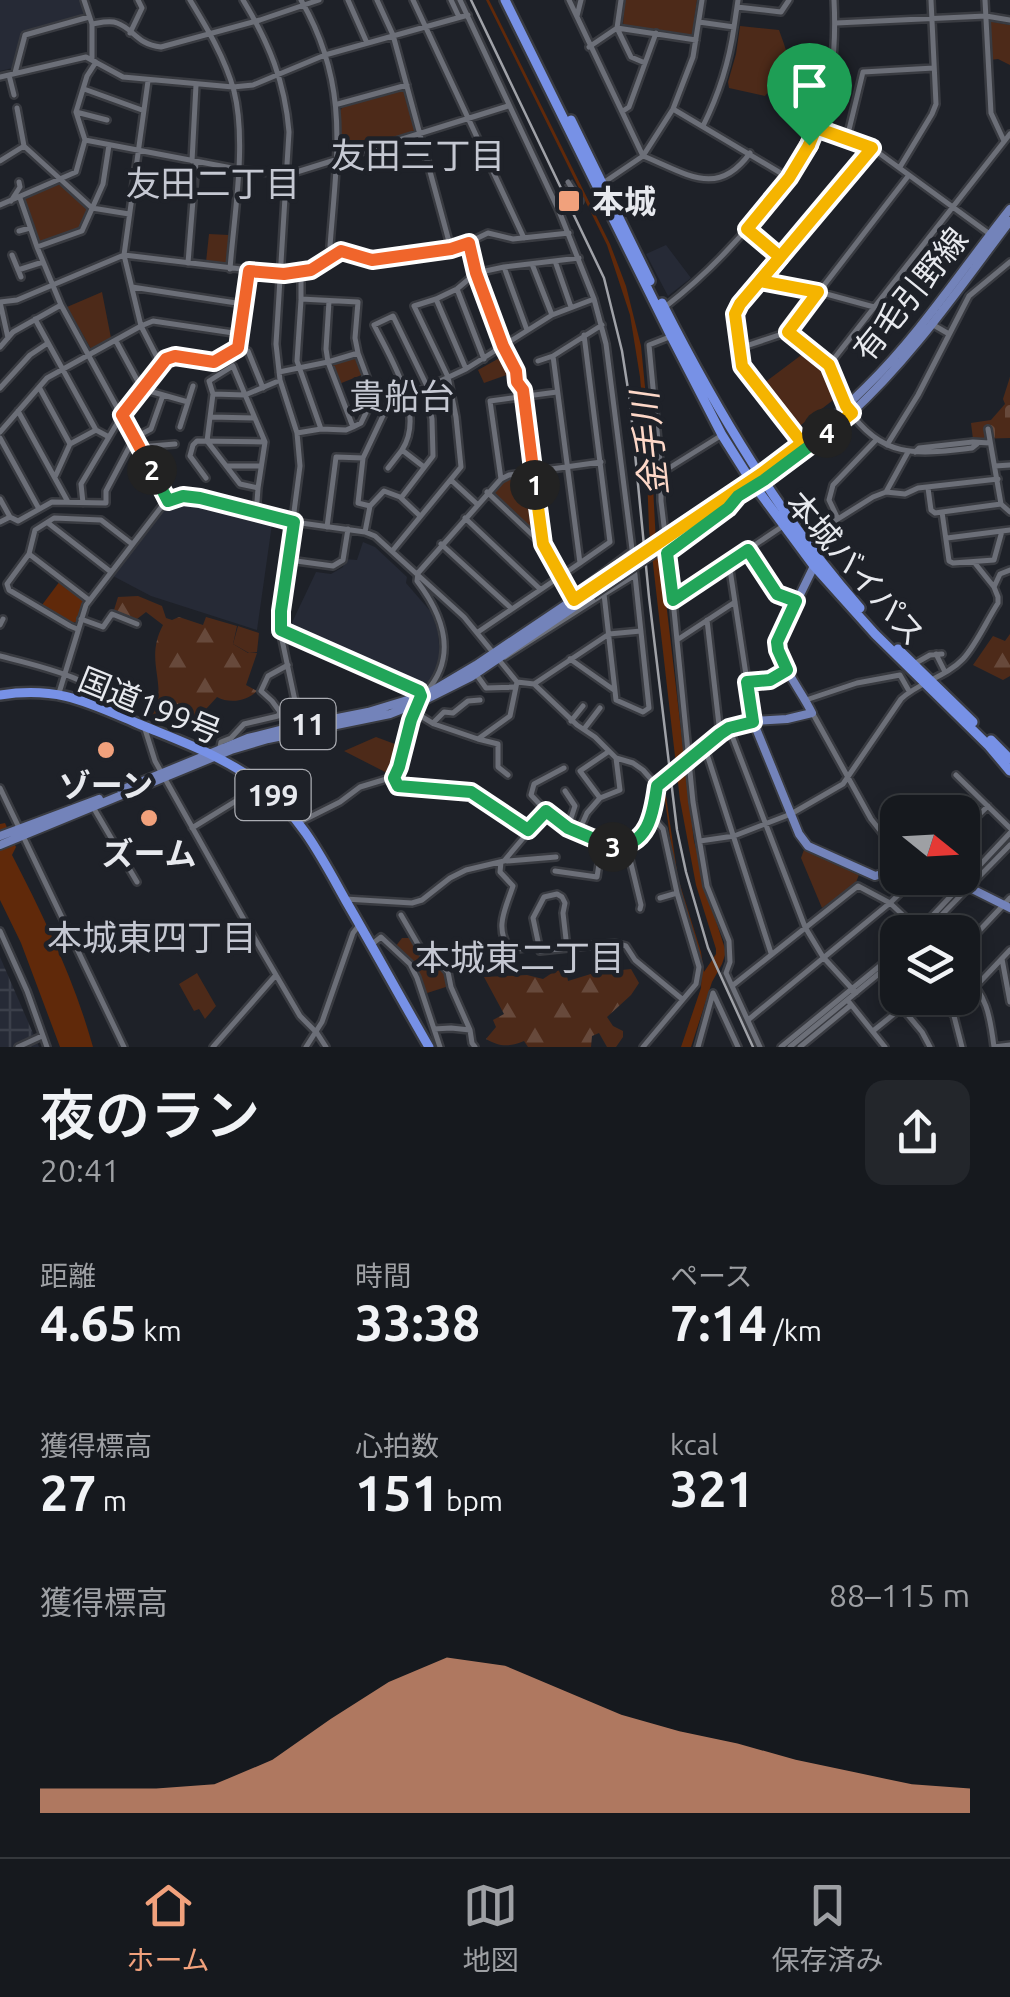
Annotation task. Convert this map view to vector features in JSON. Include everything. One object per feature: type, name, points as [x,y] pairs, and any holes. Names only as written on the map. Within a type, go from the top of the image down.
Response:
[{"type":"highway","name":"本城バイパス","points":[[509,0],[722,435],[753,484],[814,566],[1010,771]]},
{"type":"highway","name":"本城バイパス","points":[[674,335],[732,432],[849,596],[927,682],[1009,756]]},
{"type":"highway","name":"国道199号","points":[[0,696],[26,692],[86,701],[214,753],[262,786],[300,822],[429,1047]]},
{"type":"main road","name":"有毛引野線","points":[[420,699],[496,655],[672,534],[806,450],[849,409],[928,321],[1010,209]]},
{"type":"main road","name":"有毛引野線","points":[[993,237],[1010,221]]},
{"type":"main road","name":"有毛引野線","points":[[763,478],[849,409]]},
{"type":"main road","name":"有毛引野線","points":[[672,534],[753,484]]},
{"type":"main road","points":[[814,566],[777,642],[787,670],[812,713],[753,722],[799,834],[808,846],[864,872],[880,874]]},
{"type":"main road","name":"有毛引野線","points":[[0,836],[93,807],[214,753],[448,690],[476,674],[573,598],[591,592]]},
{"type":"main road","name":"有毛引野線","points":[[0,844],[18,833],[163,776]]},
{"type":"main road","points":[[980,891],[1008,904]]},
{"type":"street","points":[[0,205],[76,172],[85,140],[76,112],[94,60],[84,0]]},
{"type":"street","points":[[130,33],[142,8],[138,0]]},
{"type":"street","points":[[191,0],[233,87],[239,131],[230,269]]},
{"type":"street","points":[[243,0],[280,74],[290,132],[276,344],[279,372],[298,433],[300,466],[281,630],[301,728]]},
{"type":"street","points":[[14,94],[12,74],[25,35],[90,20],[112,21],[148,46],[161,47],[318,0]]},
{"type":"street","points":[[348,0],[368,42]]},
{"type":"street","points":[[378,0],[394,35],[451,249]]},
{"type":"street","points":[[413,0],[524,238]]},
{"type":"street","points":[[450,0],[460,17]]},
{"type":"street","points":[[460,0],[559,211],[602,325],[625,482],[649,708],[644,712],[616,700],[604,594]]},
{"type":"street","points":[[569,0],[643,156],[713,180],[736,170],[750,153]]},
{"type":"street","points":[[577,16],[582,0]]},
{"type":"street","points":[[621,0],[617,28],[631,58],[645,63]]},
{"type":"street","points":[[599,186],[643,156],[673,109],[693,57],[702,0]]},
{"type":"street","points":[[703,126],[730,54],[737,4],[781,12],[789,0]]},
{"type":"street","points":[[662,309],[708,272],[789,178],[816,128],[831,77],[834,0]]},
{"type":"street","points":[[900,167],[936,104],[930,0]]},
{"type":"street","points":[[986,0],[991,113],[1004,142]]},
{"type":"street","points":[[303,3],[326,54],[336,104],[330,246],[334,254]]},
{"type":"street","points":[[0,77],[86,57],[123,77],[196,85],[253,85],[326,54],[468,15]]},
{"type":"street","points":[[836,23],[986,16],[1010,20]]},
{"type":"street","points":[[699,22],[734,27]]},
{"type":"street","points":[[590,47],[617,28],[696,40]]},
{"type":"street","points":[[623,111],[629,107],[656,33]]},
{"type":"street","points":[[846,138],[863,72],[934,68]]},
{"type":"street","points":[[148,81],[124,255],[141,326],[161,365]]},
{"type":"street","points":[[188,264],[196,85]]},
{"type":"street","points":[[336,104],[407,85]]},
{"type":"street","points":[[84,90],[143,110]]},
{"type":"street","points":[[85,140],[287,175],[509,105]]},
{"type":"street","points":[[17,108],[24,146],[92,208],[130,214]]},
{"type":"street","points":[[673,109],[789,178]]},
{"type":"street","points":[[76,112],[107,120]]},
{"type":"street","points":[[816,128],[872,148],[993,237]]},
{"type":"street","points":[[829,365],[1010,134]]},
{"type":"street","points":[[37,247],[82,231],[103,184],[109,145]]},
{"type":"street","points":[[0,161],[24,146]]},
{"type":"street","points":[[802,443],[742,366],[735,314],[872,148]]},
{"type":"street","points":[[740,348],[788,332],[909,175]]},
{"type":"street","points":[[12,201],[20,188],[19,182]]},
{"type":"street","points":[[559,211],[580,201],[568,182]]},
{"type":"street","points":[[20,198],[52,285],[168,501]]},
{"type":"street","points":[[19,231],[30,228]]},
{"type":"street","points":[[747,229],[780,257]]},
{"type":"street","points":[[8,338],[0,302],[18,300],[124,255],[280,274],[311,270],[341,251],[372,260],[451,249],[488,232],[512,239],[569,234]]},
{"type":"street","points":[[469,243],[476,273],[523,390],[543,544]]},
{"type":"street","points":[[12,255],[20,274],[42,262]]},
{"type":"street","points":[[393,550],[461,467],[448,377],[414,306],[457,289],[476,273],[579,258]]},
{"type":"street","points":[[555,260],[571,307]]},
{"type":"street","points":[[887,445],[970,296],[1010,262]]},
{"type":"street","points":[[532,264],[552,315]]},
{"type":"street","points":[[504,267],[527,330]]},
{"type":"street","points":[[238,348],[249,271]]},
{"type":"street","points":[[301,271],[297,361],[321,429]]},
{"type":"street","points":[[760,281],[874,307]]},
{"type":"street","points":[[132,287],[244,304]]},
{"type":"street","points":[[457,289],[484,358]]},
{"type":"street","points":[[298,433],[353,427],[361,423],[374,396],[355,338],[358,302],[301,299]]},
{"type":"street","points":[[436,299],[466,369]]},
{"type":"street","points":[[370,506],[358,503],[364,458],[389,403],[408,399],[466,369],[552,315],[594,299]]},
{"type":"street","points":[[329,301],[328,362],[353,427]]},
{"type":"street","points":[[0,347],[62,305]]},
{"type":"street","points":[[388,468],[410,438],[408,399],[374,325],[393,316],[427,388],[432,419],[432,456],[401,498]]},
{"type":"street","points":[[35,320],[96,430],[109,437]]},
{"type":"street","points":[[928,321],[950,334]]},
{"type":"street","points":[[39,509],[0,435],[47,378],[153,322],[240,334]]},
{"type":"street","points":[[538,361],[602,325]]},
{"type":"street","points":[[788,332],[829,365],[849,409],[877,440],[911,452]]},
{"type":"street","points":[[478,632],[610,542],[584,335]]},
{"type":"street","points":[[674,335],[649,346],[687,763],[707,886],[729,941],[726,973],[760,1047]]},
{"type":"street","points":[[116,341],[142,388],[188,402]]},
{"type":"street","points":[[0,388],[30,355],[48,344]]},
{"type":"street","points":[[83,503],[81,484],[122,415],[166,359],[175,356],[214,362],[238,348],[248,350],[263,388]]},
{"type":"street","points":[[279,372],[358,353]]},
{"type":"street","points":[[226,354],[265,442],[258,502]]},
{"type":"street","points":[[552,356],[580,563]]},
{"type":"street","points":[[233,366],[209,381],[214,394],[207,441],[240,484],[258,488]]},
{"type":"street","points":[[214,394],[245,395],[276,382]]},
{"type":"street","points":[[180,427],[193,386]]},
{"type":"street","points":[[39,388],[70,444]]},
{"type":"street","points":[[501,479],[490,401],[558,392]]},
{"type":"street","points":[[0,499],[10,517],[18,521],[52,502],[106,503],[106,491],[134,438],[151,429],[163,396]]},
{"type":"street","points":[[18,410],[68,502]]},
{"type":"street","points":[[210,418],[254,418]]},
{"type":"street","points":[[55,477],[70,444],[96,430]]},
{"type":"street","points":[[988,430],[1001,504],[1010,512]]},
{"type":"street","points":[[661,473],[722,435]]},
{"type":"street","points":[[206,478],[190,456],[197,440],[265,442]]},
{"type":"street","points":[[838,519],[829,500],[833,485],[877,440]]},
{"type":"street","points":[[886,492],[911,452],[919,448],[990,443]]},
{"type":"street","points":[[139,447],[175,444]]},
{"type":"street","points":[[402,450],[424,467]]},
{"type":"street","points":[[327,527],[336,457],[364,458]]},
{"type":"street","points":[[420,699],[440,670],[443,636],[435,606],[416,581],[418,572],[501,479],[601,462]]},
{"type":"street","points":[[995,466],[1010,465]]},
{"type":"street","points":[[226,466],[260,466]]},
{"type":"street","points":[[806,539],[886,492],[905,494],[918,488],[998,479]]},
{"type":"street","points":[[451,480],[477,504]]},
{"type":"street","points":[[928,488],[931,510],[935,513],[1001,504]]},
{"type":"street","points":[[366,532],[370,506],[384,491],[401,498],[420,516]]},
{"type":"street","points":[[486,492],[543,544],[573,598],[631,554],[672,534]]},
{"type":"street","points":[[59,694],[90,600],[168,501],[183,496],[294,522],[366,532],[393,550],[478,632],[515,685],[510,716],[478,739]]},
{"type":"street","points":[[667,553],[728,508],[738,496]]},
{"type":"street","points":[[942,512],[949,561],[953,563],[994,560],[1006,531],[947,538]]},
{"type":"street","points":[[0,522],[10,517]]},
{"type":"street","points":[[7,584],[30,554],[34,530],[54,518],[101,520],[132,544]]},
{"type":"street","points":[[465,518],[540,589]]},
{"type":"street","points":[[48,523],[110,572]]},
{"type":"street","points":[[673,600],[783,526]]},
{"type":"street","points":[[288,560],[333,566],[343,560],[348,529]]},
{"type":"street","points":[[442,544],[512,610]]},
{"type":"street","points":[[748,550],[777,594],[796,601]]},
{"type":"street","points":[[30,554],[90,600]]},
{"type":"street","points":[[700,840],[734,836],[791,814],[848,779],[901,698],[963,659],[998,603],[994,586],[974,562]]},
{"type":"street","points":[[564,768],[534,784],[531,795],[568,828],[602,844],[627,847],[653,818],[657,786],[729,728],[753,722],[729,563]]},
{"type":"street","points":[[994,586],[1000,574],[1010,570]]},
{"type":"street","points":[[496,655],[511,655],[635,575]]},
{"type":"street","points":[[0,578],[9,590],[78,629]]},
{"type":"street","points":[[678,640],[735,602]]},
{"type":"street","points":[[81,619],[103,626],[112,614],[137,624]]},
{"type":"street","points":[[706,620],[720,734]]},
{"type":"street","points":[[281,630],[419,691],[416,713],[394,778]]},
{"type":"street","points":[[476,674],[486,688],[534,684],[608,634],[641,630]]},
{"type":"street","points":[[914,664],[939,654],[945,672]]},
{"type":"street","points":[[0,656],[84,682],[124,711],[126,718]]},
{"type":"street","points":[[570,659],[614,690]]},
{"type":"street","points":[[214,753],[221,742],[232,738],[244,724],[278,716],[280,712],[260,691],[268,676],[288,665]]},
{"type":"street","points":[[747,682],[770,680],[787,670]]},
{"type":"street","points":[[806,700],[857,682],[900,675],[909,691]]},
{"type":"street","points":[[534,684],[608,752],[643,770],[657,786]]},
{"type":"street","points":[[433,723],[444,712],[453,713],[468,702],[480,700]]},
{"type":"street","points":[[572,720],[582,706]]},
{"type":"street","points":[[584,729],[600,708]]},
{"type":"street","points":[[416,713],[433,723],[498,744],[498,767],[508,775]]},
{"type":"street","points":[[812,713],[880,830]]},
{"type":"street","points":[[144,726],[155,761],[192,828],[300,1016],[326,1047]]},
{"type":"street","points":[[729,728],[805,927],[823,957],[854,991]]},
{"type":"street","points":[[705,748],[771,953]]},
{"type":"street","points":[[600,798],[580,771],[608,752]]},
{"type":"street","points":[[578,833],[587,813],[600,798],[620,790],[616,758]]},
{"type":"street","points":[[956,775],[1010,831],[980,868]]},
{"type":"street","points":[[300,822],[360,787],[394,778]]},
{"type":"street","points":[[394,778],[398,786],[471,792],[528,830]]},
{"type":"street","points":[[192,828],[262,786]]},
{"type":"street","points":[[0,788],[18,833],[124,1047]]},
{"type":"street","points":[[568,828],[575,806],[566,792],[575,789]]},
{"type":"street","points":[[980,814],[988,806]]},
{"type":"street","points":[[93,807],[137,882]]},
{"type":"street","points":[[538,946],[511,950],[506,943],[500,923],[514,886],[500,872],[503,862],[546,811]]},
{"type":"street","points":[[642,1047],[696,984],[699,968],[663,828],[653,818]]},
{"type":"street","points":[[555,871],[597,877],[602,844]]},
{"type":"street","points":[[980,872],[1010,845]]},
{"type":"street","points":[[627,847],[640,909]]},
{"type":"street","points":[[345,899],[422,900],[466,870],[556,856]]},
{"type":"street","points":[[732,986],[858,886],[864,872]]},
{"type":"street","points":[[858,886],[902,915]]},
{"type":"street","points":[[660,898],[677,893]]},
{"type":"street","points":[[568,948],[562,914],[565,903],[557,894],[544,896],[533,918],[540,952],[626,946],[635,960],[682,998]]},
{"type":"street","points":[[748,1020],[899,895]]},
{"type":"street","points":[[937,915],[956,895]]},
{"type":"street","points":[[980,931],[1008,904]]},
{"type":"street","points":[[401,916],[423,952],[448,972],[475,1047]]},
{"type":"street","points":[[306,1047],[316,1033],[353,933],[360,924]]},
{"type":"street","points":[[0,931],[47,1047]]},
{"type":"street","points":[[371,945],[380,937],[410,964],[440,1047]]},
{"type":"street","points":[[980,982],[1010,950]]},
{"type":"street","points":[[1002,958],[1010,1002]]},
{"type":"street","points":[[781,1047],[880,969]]},
{"type":"street","points":[[213,1047],[276,975]]},
{"type":"street","points":[[800,1047],[850,1002],[854,991]]},
{"type":"street","points":[[980,991],[989,1010],[994,1047],[1010,1045]]},
{"type":"street","points":[[698,1047],[713,994],[738,1047]]},
{"type":"street","points":[[850,1002],[885,1047]]},
{"type":"street","points":[[790,1047],[850,1002]]},
{"type":"street","points":[[873,1032],[894,1015]]},
{"type":"street","points":[[908,1015],[930,1047]]},
{"type":"street","points":[[953,1015],[962,1047]]},
{"type":"street","points":[[434,1030],[470,1030]]},
{"type":"street","points":[[18,1047],[43,1035]]},
{"type":"shaded area","points":[[0,0],[82,0],[86,16],[22,35],[13,68],[0,71]]},
{"type":"shaded area","points":[[666,245],[691,278],[668,296],[646,254]]},
{"type":"shaded area","points":[[185,499],[252,515],[272,524],[257,630],[151,596],[113,576],[165,507]]},
{"type":"shaded area","points":[[363,542],[375,547],[407,577],[406,583],[432,613],[440,656],[427,686],[420,688],[288,631],[316,572],[331,574],[343,567],[345,559],[357,560]]},
{"type":"shaded area","points":[[0,957],[39,1047],[0,1047]]},
{"type":"green space","points":[[624,0],[697,0],[692,36],[623,27]]},
{"type":"green space","points":[[988,21],[1010,25],[1010,65],[990,60]]},
{"type":"green space","points":[[740,26],[779,30],[784,43],[788,66],[765,96],[729,88]]},
{"type":"green space","points":[[405,88],[415,132],[338,153],[343,106]]},
{"type":"green space","points":[[61,180],[89,209],[82,230],[39,246],[24,199]]},
{"type":"green space","points":[[209,234],[229,235],[226,264],[206,262]]},
{"type":"green space","points":[[102,292],[111,338],[91,349],[67,307]]},
{"type":"green space","points":[[804,353],[828,372],[837,397],[792,432],[760,386]]},
{"type":"green space","points":[[357,356],[364,374],[339,384],[332,363]]},
{"type":"green space","points":[[503,356],[512,373],[484,383],[478,370]]},
{"type":"green space","points":[[1010,377],[1010,438],[973,439],[971,423],[991,420],[1005,404]]},
{"type":"green space","points":[[531,475],[539,534],[536,535],[490,493],[505,479]]},
{"type":"green space","points":[[138,596],[162,606],[166,618],[172,620],[179,617],[203,625],[206,617],[237,626],[233,644],[248,653],[257,653],[246,685],[257,691],[238,700],[217,697],[196,720],[175,712],[171,716],[152,716],[158,694],[155,651],[163,625],[146,612],[137,619],[114,610],[118,597]]},
{"type":"green space","points":[[238,626],[259,633],[257,652],[249,653],[233,644]]},
{"type":"green space","points":[[1010,634],[1010,676],[1003,680],[973,665],[993,636],[1005,641]]},
{"type":"green space","points":[[376,737],[403,747],[389,774],[344,751]]},
{"type":"green space","points":[[805,847],[860,872],[855,885],[822,908],[801,858]]},
{"type":"green space","points":[[402,938],[413,938],[421,951],[442,967],[449,986],[424,994],[420,979],[395,947]]},
{"type":"green space","points":[[631,969],[639,983],[607,1017],[623,1031],[616,1047],[607,1047],[599,1033],[592,1036],[591,1047],[528,1047],[524,1041],[505,1045],[486,1039],[496,1027],[493,1020],[504,1014],[484,977],[527,975],[543,979],[555,971],[566,970],[568,981]]},
{"type":"green space","points":[[197,973],[216,1006],[205,1019],[199,1009],[194,1011],[179,984]]},
{"type":"water","name":"金手川","points":[[486,0],[610,244],[626,286],[641,346],[656,543],[694,841],[726,952],[691,1047],[681,1047],[701,988],[702,966],[676,882],[664,783],[678,878],[704,972],[716,949],[696,885],[680,800],[649,529],[640,377],[630,315],[607,245]]},
{"type":"water","points":[[60,581],[86,601],[77,622],[71,623],[42,605]]},
{"type":"water","points":[[5,823],[16,847],[12,855],[57,949],[93,1047],[60,1047],[21,943],[0,900],[0,824]]},
{"type":"railway","points":[[471,0],[604,278],[630,402],[677,830],[708,948],[753,1047]]},
{"type":"place","name":"本城","points":[[569,201]]},
{"type":"place","name":"ゾーン","points":[[106,750]]},
{"type":"place","name":"ズーム","points":[[149,818]]},
{"type":"district","name":"友田三丁目","points":[[418,155]]},
{"type":"district","name":"友田二丁目","points":[[213,183]]},
{"type":"district","name":"貴船台","points":[[402,396]]},
{"type":"district","name":"本城東四丁目","points":[[152,937]]},
{"type":"district","name":"本城東二丁目","points":[[520,957]]},
{"type":"route","points":[[816,128],[872,148],[760,281],[818,292],[788,332],[829,365],[852,413],[667,553],[673,600],[748,550],[777,594],[796,601],[777,642],[787,670],[770,680],[747,682],[753,722],[720,734],[657,786],[653,818],[627,847],[602,844],[568,828],[546,811],[528,830],[471,792],[398,786],[394,778],[421,696],[419,691],[281,630],[294,522],[200,498],[183,496],[168,501],[122,415],[166,359],[175,356],[214,362],[238,348],[249,271],[284,274],[311,270],[341,251],[372,260],[469,243],[476,273],[523,390],[543,544],[574,600],[802,443],[742,366],[735,314],[740,304],[780,257],[747,229],[789,178],[809,145],[816,128]]}]
